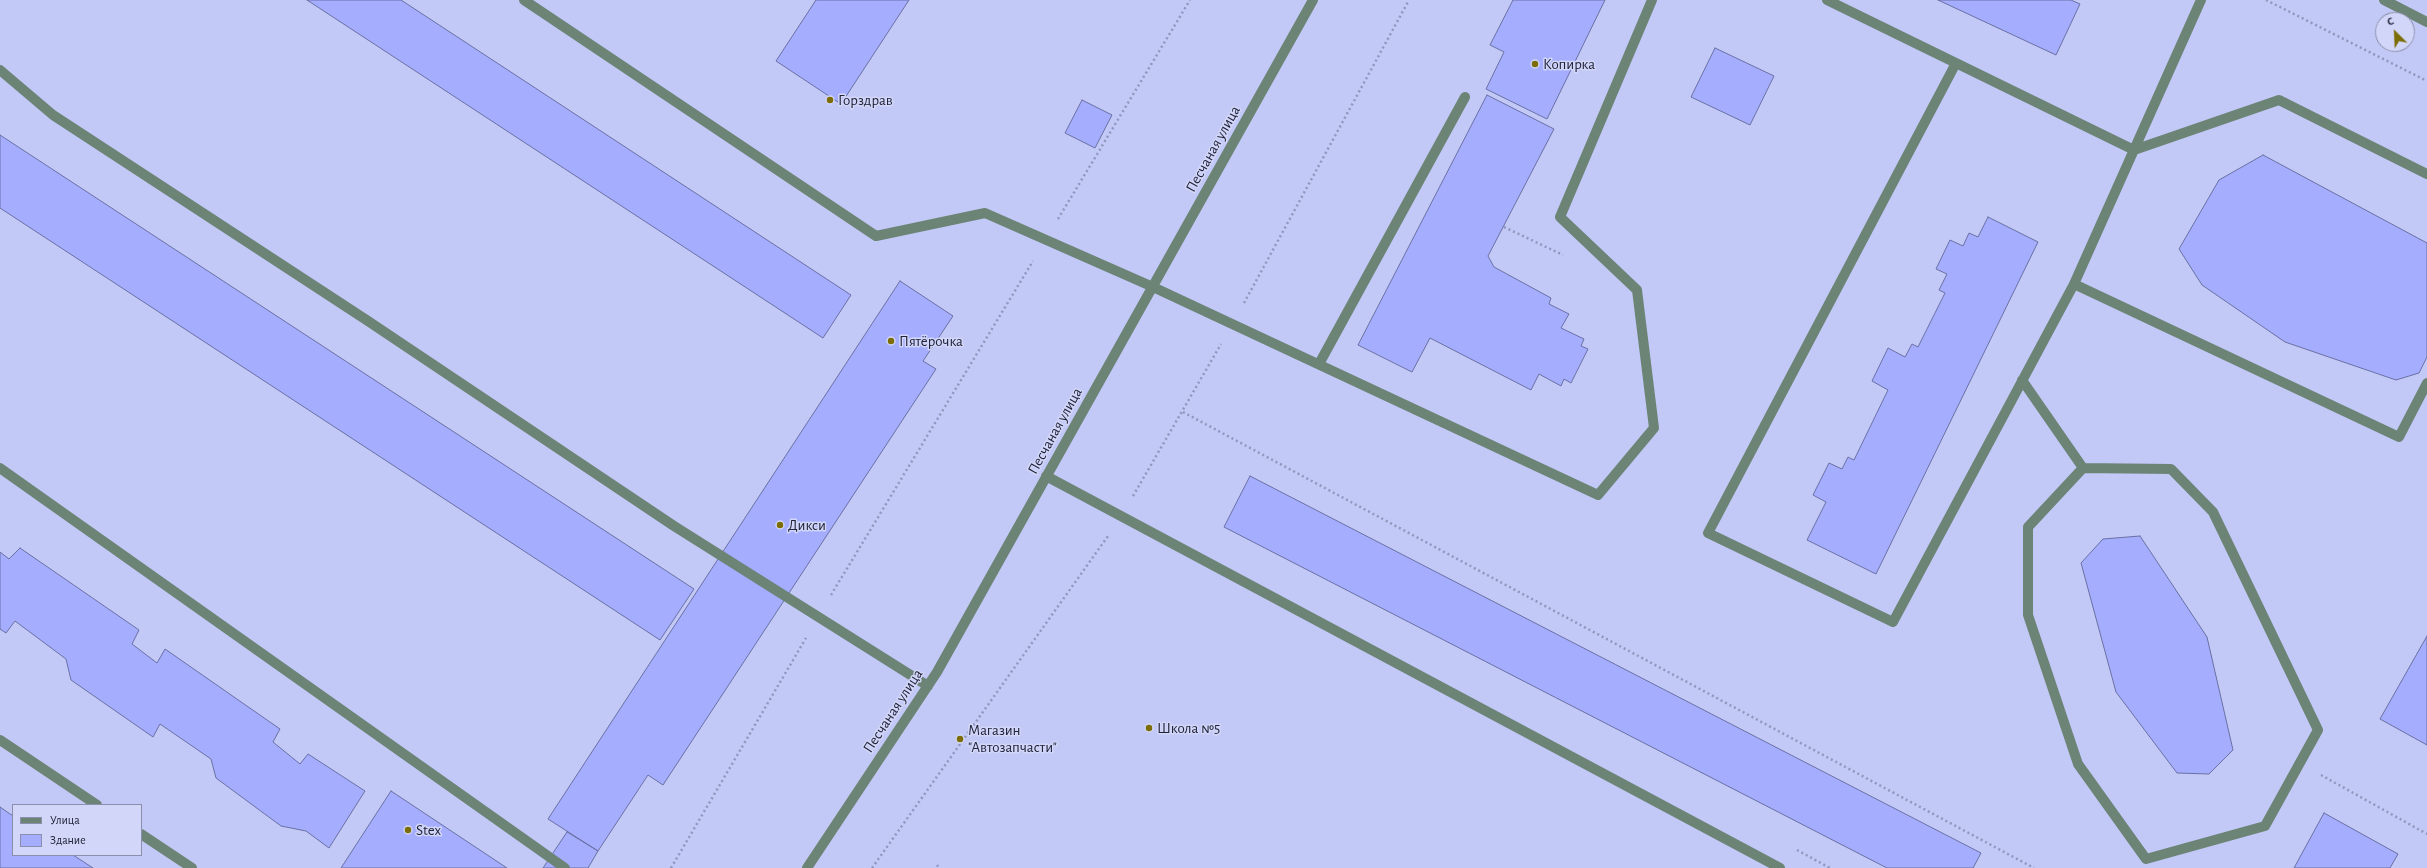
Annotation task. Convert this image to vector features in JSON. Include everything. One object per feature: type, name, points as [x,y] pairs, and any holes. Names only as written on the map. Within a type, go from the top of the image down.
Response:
[{"type":"street","points":[[524,0],[876,236],[985,213],[1153,287],[1598,495],[1654,428],[1637,290],[1560,217],[1652,0]]},
{"type":"street","name":"Песчаная улица","points":[[807,868],[928,686],[1313,0]]},
{"type":"street","points":[[1827,0],[2134,150],[2278,100],[2427,174]]},
{"type":"street","points":[[1956,63],[1708,533],[1893,622],[2074,284],[2201,0]]},
{"type":"street","points":[[2384,0],[2427,22]]},
{"type":"street","points":[[0,70],[53,115],[361,317],[674,526],[928,686]]},
{"type":"street","points":[[1319,364],[1465,97]]},
{"type":"street","points":[[2074,284],[2399,437],[2427,383]]},
{"type":"street","points":[[2022,380],[2083,468]]},
{"type":"street","points":[[0,468],[566,868]]},
{"type":"street","points":[[2083,468],[2171,469],[2213,512],[2318,730],[2265,826],[2147,864],[2078,764],[2028,615],[2028,527],[2083,468]]},
{"type":"street","points":[[1046,476],[1780,868]]},
{"type":"street","points":[[0,740],[96,804]]},
{"type":"street","points":[[142,835],[192,868]]},
{"type":"path","points":[[671,868],[818,616],[1190,0]]},
{"type":"path","points":[[872,868],[1122,516],[1233,324],[1409,0]]},
{"type":"path","points":[[2266,0],[2427,81]]},
{"type":"path","points":[[1182,412],[2034,868]]},
{"type":"path","points":[[2300,763],[2427,834]]},
{"type":"building","points":[[307,0],[401,0],[851,295],[823,338]]},
{"type":"building","points":[[816,0],[909,0],[841,104],[776,61]]},
{"type":"building","points":[[1513,0],[1605,0],[1547,119],[1486,89],[1504,52],[1490,45]]},
{"type":"building","points":[[1938,0],[2071,0],[2080,4],[2056,55]]},
{"type":"building","points":[[1715,48],[1774,76],[1750,125],[1691,97]]},
{"type":"building","points":[[1487,95],[1554,129],[1488,256],[1494,267],[1551,298],[1549,304],[1569,314],[1561,328],[1584,339],[1581,346],[1588,349],[1571,383],[1564,379],[1561,386],[1539,374],[1531,390],[1430,338],[1412,372],[1358,345]]},
{"type":"building","points":[[1082,100],[1112,115],[1095,148],[1065,133]]},
{"type":"building","points":[[0,135],[694,589],[660,640],[0,208]]},
{"type":"building","points":[[2263,155],[2427,243],[2427,357],[2419,373],[2396,380],[2285,342],[2202,285],[2179,249],[2219,180]]},
{"type":"building","points":[[1988,217],[2038,242],[1876,574],[1807,540],[1826,502],[1813,495],[1829,463],[1842,469],[1848,457],[1854,460],[1888,390],[1872,381],[1888,348],[1905,357],[1912,344],[1918,347],[1945,293],[1939,290],[1947,274],[1936,269],[1950,240],[1963,246],[1969,233],[1978,237]]},
{"type":"building","points":[[900,281],[953,316],[923,361],[936,369],[663,785],[648,775],[598,851],[548,819]]},
{"type":"building","points":[[1250,476],[1981,853],[1973,868],[1887,868],[1224,527]]},
{"type":"building","points":[[2140,536],[2207,637],[2233,750],[2209,774],[2177,773],[2116,692],[2081,563],[2103,539]]},
{"type":"building","points":[[20,548],[139,630],[132,644],[157,663],[165,649],[280,729],[273,742],[300,764],[308,754],[365,791],[329,848],[306,831],[281,826],[216,778],[211,759],[160,724],[153,737],[71,680],[66,659],[15,621],[6,633],[0,629],[0,552],[9,559]]},
{"type":"building","points":[[2427,636],[2427,745],[2380,719]]},
{"type":"building","name":"Stex","points":[[391,791],[507,868],[341,868]]},
{"type":"building","points":[[0,807],[12,815],[12,856],[75,856],[93,868],[0,868]]},
{"type":"building","points":[[2324,813],[2398,854],[2390,868],[2294,868]]},
{"type":"building","points":[[567,832],[598,851],[588,868],[543,868]]},
{"type":"place","name":"Копирка","points":[[1535,64]]},
{"type":"place","name":"Горздрав","points":[[830,100]]},
{"type":"place","name":"Пятёрочка","points":[[891,341]]},
{"type":"place","name":"Дикси","points":[[780,525]]},
{"type":"place","name":"Школа №5","points":[[1149,728]]},
{"type":"place","name":"Магазин \"Автозапчасти\"","points":[[960,739]]},
{"type":"place","name":"Stex","points":[[408,830]]}]
